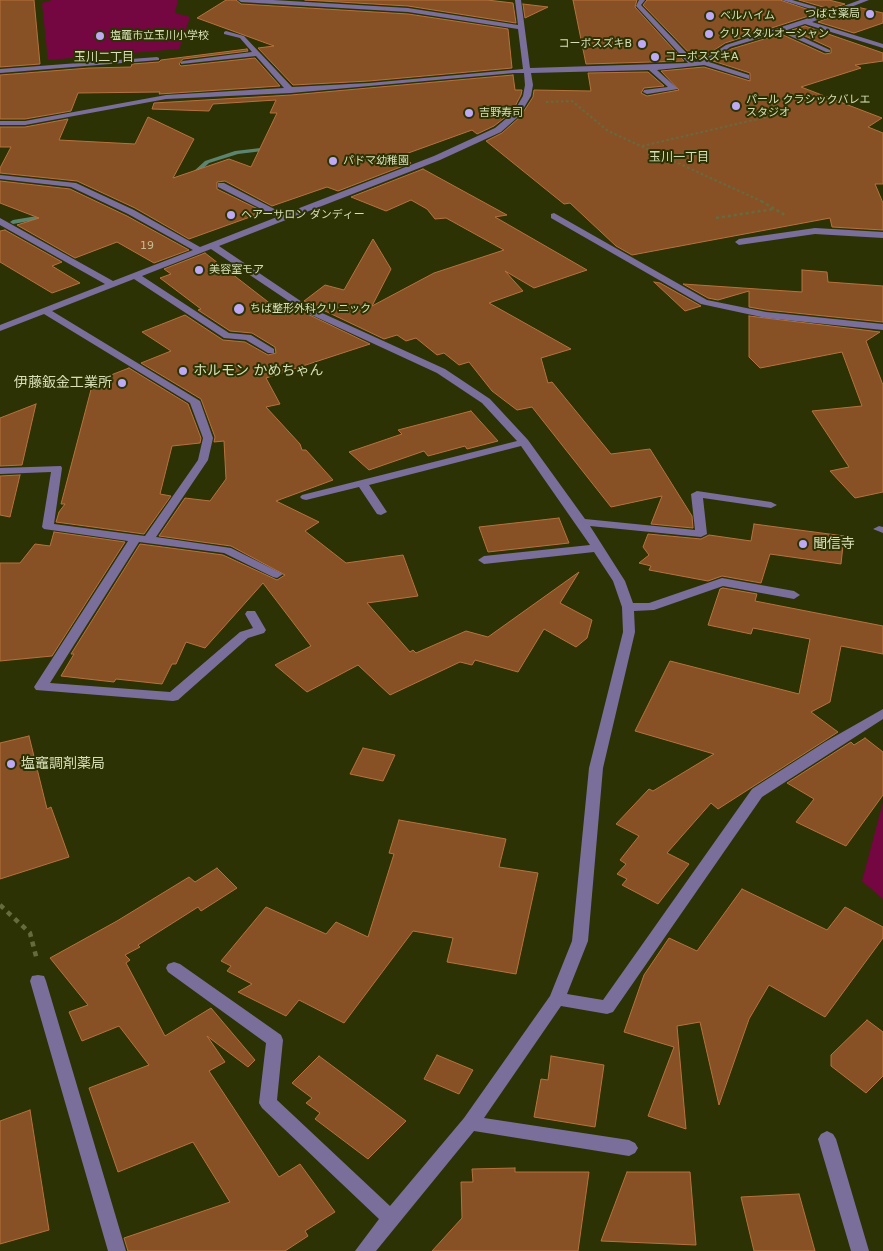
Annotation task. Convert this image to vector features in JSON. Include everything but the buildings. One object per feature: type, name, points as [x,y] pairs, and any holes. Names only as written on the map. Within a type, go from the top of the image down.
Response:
[{"type":"street","points":[[241,0],[408,10],[523,28]]},
{"type":"street","points":[[0,328],[437,158],[498,130],[516,114],[527,96],[529,70],[518,0]]},
{"type":"street","points":[[642,0],[638,5],[644,13],[693,64]]},
{"type":"street","points":[[785,0],[830,13]]},
{"type":"street","points":[[704,63],[728,46],[866,0]]},
{"type":"street","points":[[804,22],[883,46]]},
{"type":"street","points":[[780,29],[828,51]]},
{"type":"street","points":[[226,33],[242,37],[291,91]]},
{"type":"street","points":[[183,63],[257,54]]},
{"type":"street","points":[[0,71],[158,59]]},
{"type":"street","points":[[0,123],[25,123],[166,97],[291,91],[529,70],[650,67],[704,63],[746,77]]},
{"type":"street","points":[[646,92],[674,89],[650,67]]},
{"type":"street","points":[[0,177],[73,185],[205,248],[308,310],[441,372],[486,401],[524,442],[580,522],[619,581],[628,607],[629,632],[596,768],[580,942],[557,999],[470,1124],[364,1251]]},
{"type":"street","points":[[221,185],[283,217]]},
{"type":"street","points":[[554,216],[704,302],[766,315],[883,327]]},
{"type":"street","points":[[0,222],[112,284]]},
{"type":"street","points":[[739,242],[815,231],[883,235]]},
{"type":"street","points":[[134,275],[227,336],[248,337],[271,351]]},
{"type":"street","points":[[45,311],[195,400],[208,438],[203,460],[149,539]]},
{"type":"street","points":[[1,316],[13,323]]},
{"type":"street","points":[[306,497],[524,442]]},
{"type":"street","points":[[0,471],[57,468],[48,527],[227,550],[277,574]]},
{"type":"street","points":[[362,483],[381,512]]},
{"type":"street","points":[[580,522],[700,534],[697,494],[771,505]]},
{"type":"street","points":[[136,537],[41,687],[173,697],[244,635],[263,636],[251,614]]},
{"type":"street","points":[[484,560],[597,548]]},
{"type":"street","points":[[628,607],[650,607],[722,582],[794,595]]},
{"type":"street","points":[[557,999],[606,1007],[757,794],[830,745],[883,713]]},
{"type":"street","points":[[174,968],[276,1040],[268,1104],[391,1219]]},
{"type":"street","points":[[38,981],[117,1251]]},
{"type":"street","points":[[470,1124],[629,1148]]},
{"type":"street","points":[[826,1139],[860,1251]]},
{"type":"path","points":[[542,102],[572,101],[608,130],[750,194],[786,216]]},
{"type":"path","points":[[641,146],[771,116]]},
{"type":"path","points":[[716,218],[774,208]]},
{"type":"path","points":[[0,905],[30,933],[36,957],[38,981]]},
{"type":"shaded area","name":"塩竈市立玉川小学校","points":[[52,0],[178,0],[175,13],[190,17],[179,49],[48,60],[42,3]]},
{"type":"shaded area","points":[[883,802],[883,899],[862,881]]},
{"type":"waterway","points":[[189,174],[195,173],[207,162],[237,152],[269,149]]},
{"type":"waterway","points":[[13,222],[49,216]]},
{"type":"place","name":"つばさ薬局","points":[[870,14]]},
{"type":"place","name":"ベルハイム","points":[[710,16]]},
{"type":"place","name":"クリスタルオーシャン","points":[[709,34]]},
{"type":"place","name":"塩竈市立玉川小学校","points":[[100,36]]},
{"type":"place","name":"コーポスズキB","points":[[642,44]]},
{"type":"place","name":"コーポスズキA","points":[[655,57]]},
{"type":"place","name":"パール クラシックバレエ スタジオ","points":[[736,106]]},
{"type":"place","name":"吉野寿司","points":[[469,113]]},
{"type":"place","name":"パドマ幼稚園","points":[[333,161]]},
{"type":"place","name":"ヘアーサロン ダンディー","points":[[231,215]]},
{"type":"place","name":"美容室モア","points":[[199,270]]},
{"type":"place","name":"ちば整形外科クリニック","points":[[239,309]]},
{"type":"place","name":"ホルモン かめちゃん","points":[[183,371]]},
{"type":"place","name":"伊藤鈑金工業所","points":[[122,383]]},
{"type":"place","name":"聞信寺","points":[[803,544]]},
{"type":"place","name":"塩竈調剤薬局","points":[[11,764]]},
{"type":"district","name":"玉川二丁目","points":[[104,58]]},
{"type":"district","name":"玉川一丁目","points":[[679,158]]}]
